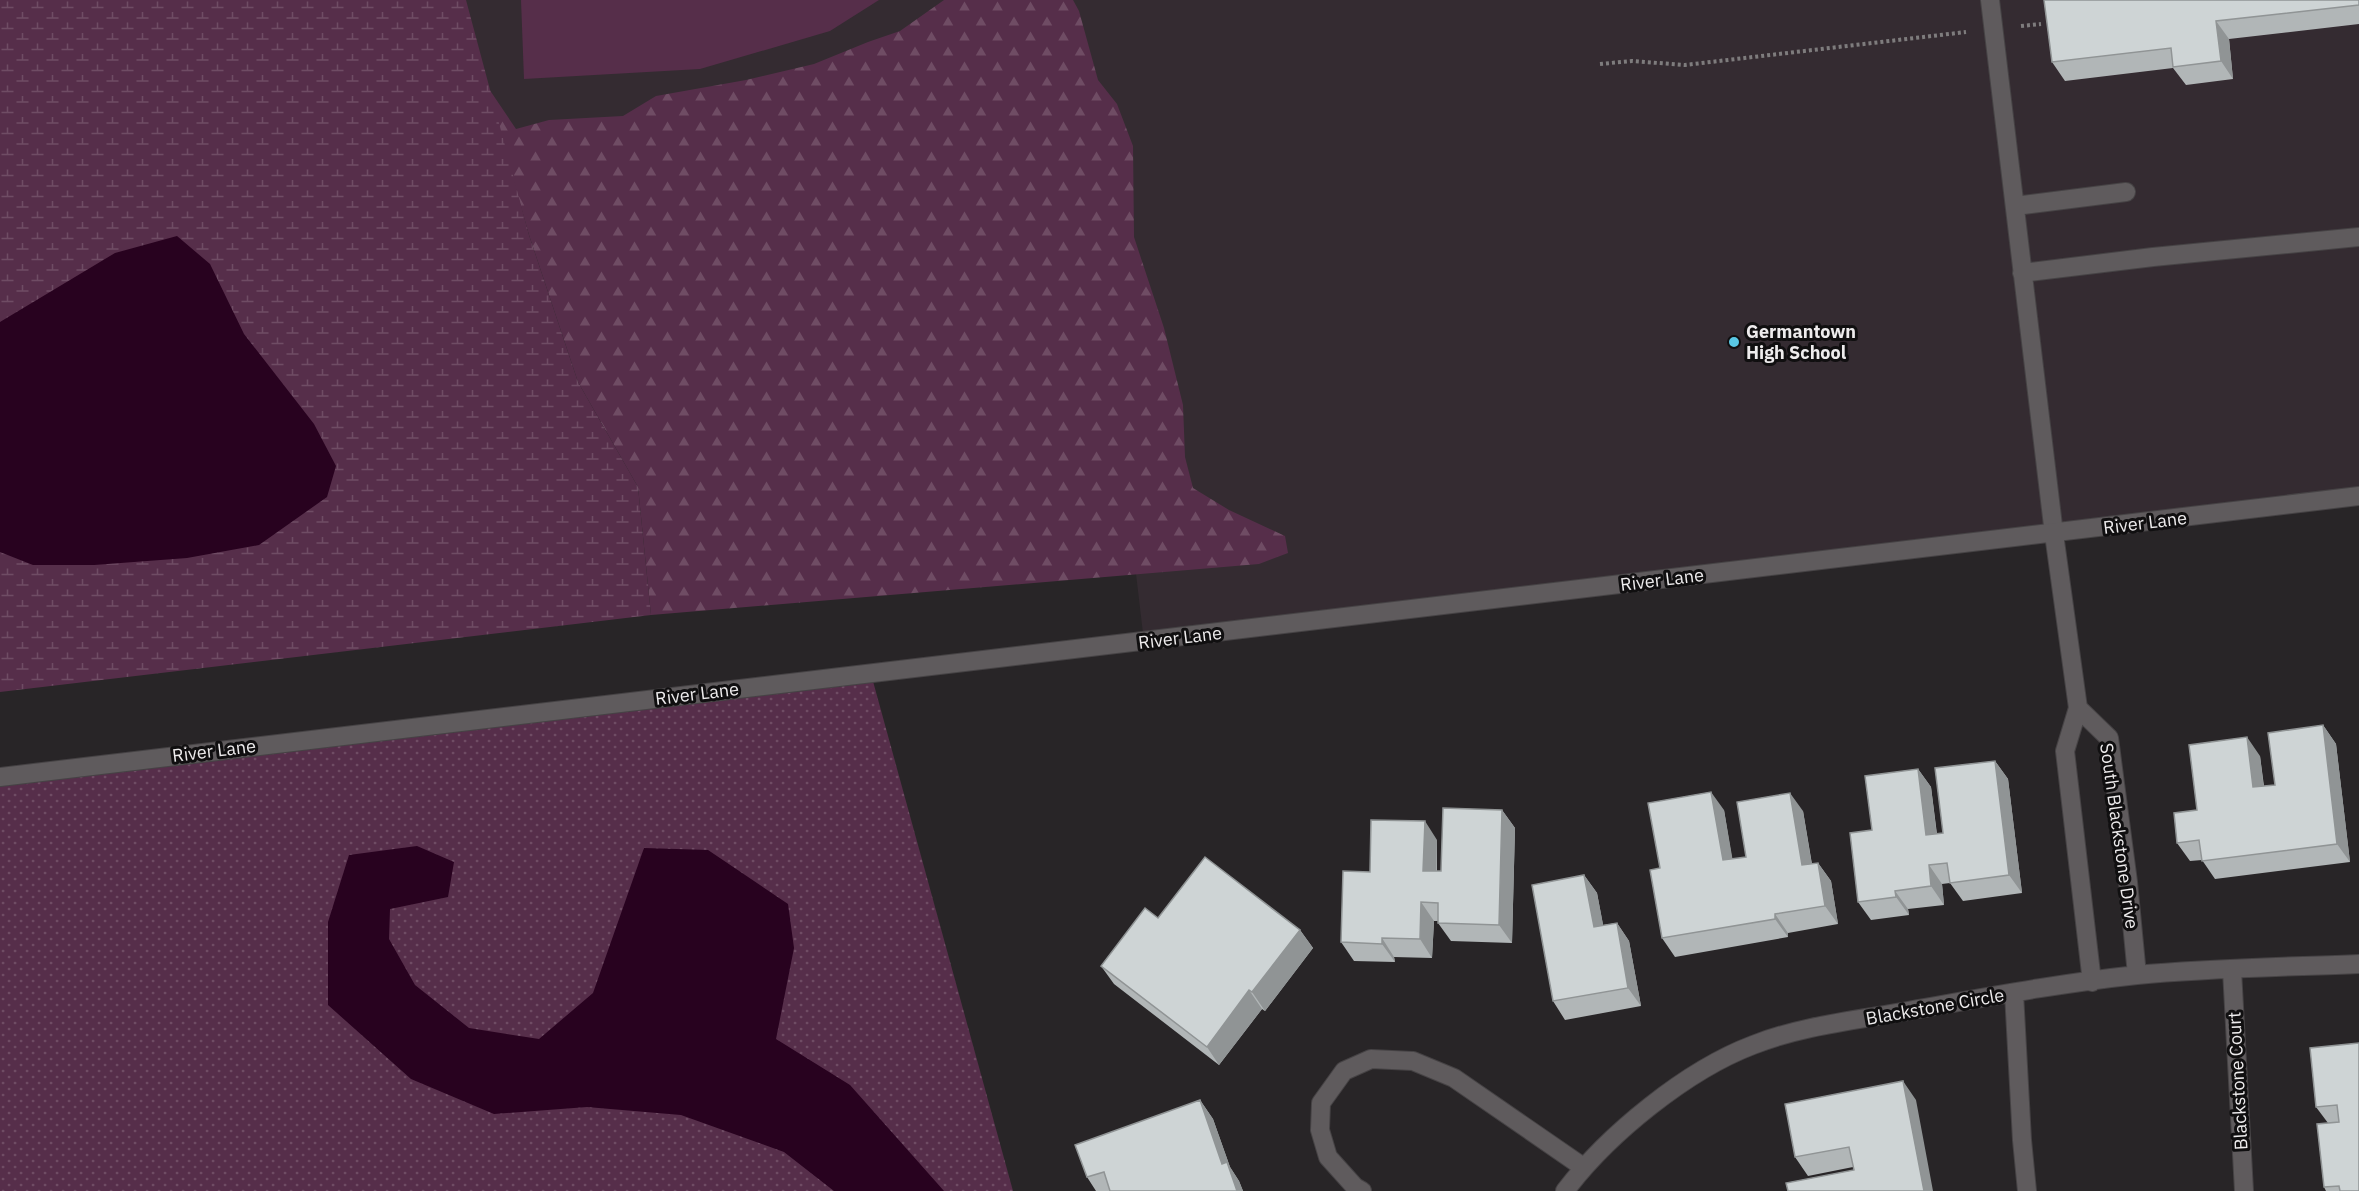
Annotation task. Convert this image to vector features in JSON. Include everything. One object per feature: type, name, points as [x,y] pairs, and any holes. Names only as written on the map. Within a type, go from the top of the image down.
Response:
[{"type":"street","points":[[1990,0],[2054,534],[2078,708],[2065,751],[2092,982]]},
{"type":"street","points":[[2015,206],[2126,192]]},
{"type":"street","points":[[2022,273],[2153,257],[2359,237]]},
{"type":"street","name":"River Lane","points":[[0,777],[2359,496]]},
{"type":"street","name":"South Blackstone Drive","points":[[2078,708],[2109,738],[2128,882],[2137,975]]},
{"type":"street","name":"Blackstone Circle","points":[[1565,1191],[1583,1167],[1659,1099],[1706,1067],[1754,1045],[1813,1028],[2014,993],[2137,975],[2359,964]]},
{"type":"street","name":"Blackstone Court","points":[[2232,970],[2244,1191]]},
{"type":"street","points":[[2014,993],[2027,1191]]},
{"type":"street","points":[[1362,1191],[1355,1187],[1328,1157],[1320,1130],[1321,1103],[1344,1071],[1371,1059],[1413,1061],[1454,1078],[1583,1167]]},
{"type":"path","points":[[1600,64],[1632,61],[1685,65],[2041,24]]},
{"type":"shaded area","name":"Germantown High School","points":[[322,0],[2359,0],[2359,496],[1144,642],[1082,113],[459,188]]},
{"type":"shaded area","points":[[177,236],[210,264],[244,334],[314,424],[336,466],[327,497],[259,545],[187,558],[94,565],[33,565],[0,552],[0,322],[115,253]]},
{"type":"shaded area","points":[[417,846],[454,862],[448,897],[390,909],[389,939],[415,985],[469,1028],[539,1039],[593,993],[644,848],[708,850],[788,904],[794,948],[776,1039],[850,1085],[944,1191],[834,1191],[784,1152],[681,1115],[587,1107],[494,1114],[411,1079],[328,1005],[328,922],[349,855]]},
{"type":"green space","points":[[0,0],[466,0],[529,235],[578,382],[638,487],[651,615],[0,692]]},
{"type":"green space","points":[[521,0],[879,0],[830,31],[700,69],[524,79]]},
{"type":"green space","points":[[944,0],[1073,0],[1079,11],[1098,80],[1117,104],[1133,146],[1134,237],[1164,328],[1183,405],[1185,457],[1193,488],[1229,510],[1285,536],[1288,553],[1259,564],[651,615],[638,487],[578,382],[529,235],[487,86],[516,129],[549,120],[623,116],[656,96],[746,80],[814,64],[900,31]]},
{"type":"green space","points":[[871,674],[1013,1191],[0,1191],[0,777]]},
{"type":"building","points":[[2044,0],[2359,0],[2359,5],[2216,21],[2221,61],[2173,67],[2171,48],[2052,62]]},
{"type":"building","points":[[2323,725],[2337,844],[2202,861],[2199,840],[2177,843],[2174,813],[2197,810],[2189,745],[2247,737],[2253,787],[2275,785],[2268,733]]},
{"type":"building","points":[[1995,761],[2009,875],[1950,883],[1947,863],[1929,865],[1931,886],[1895,891],[1896,897],[1858,902],[1850,833],[1872,830],[1865,776],[1918,769],[1926,835],[1943,833],[1935,768]]},
{"type":"building","points":[[1711,792],[1723,860],[1746,857],[1737,802],[1790,793],[1802,865],[1818,863],[1825,906],[1775,914],[1775,919],[1662,938],[1650,870],[1660,868],[1648,803]]},
{"type":"building","points":[[1443,808],[1502,810],[1499,925],[1438,923],[1438,903],[1421,902],[1420,939],[1382,938],[1382,944],[1341,942],[1343,871],[1370,872],[1371,820],[1425,821],[1423,871],[1441,871]]},
{"type":"building","points":[[1205,857],[1300,930],[1252,992],[1249,990],[1207,1047],[1101,966],[1145,908],[1158,918]]},
{"type":"building","points":[[1584,875],[1594,927],[1617,923],[1628,988],[1553,1001],[1532,885]]},
{"type":"building","points":[[2359,1043],[2359,1191],[2340,1191],[2339,1186],[2324,1187],[2317,1124],[2339,1122],[2337,1105],[2316,1107],[2310,1048]]},
{"type":"building","points":[[1903,1081],[1924,1191],[1788,1191],[1786,1183],[1854,1170],[1849,1147],[1795,1157],[1785,1104]]},
{"type":"building","points":[[1200,1100],[1222,1164],[1227,1162],[1237,1191],[1110,1191],[1104,1172],[1087,1177],[1075,1145]]},
{"type":"place","name":"Germantown High School","points":[[1734,342]]}]
